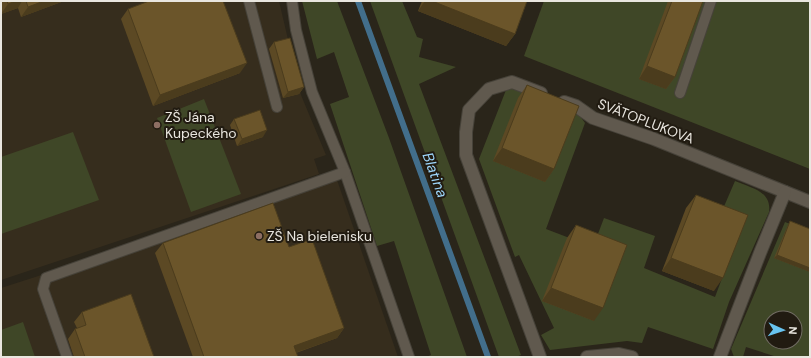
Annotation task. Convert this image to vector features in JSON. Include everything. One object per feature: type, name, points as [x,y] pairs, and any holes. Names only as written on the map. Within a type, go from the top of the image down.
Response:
[{"type":"street","name":"SVÄTOPLUKOVA","points":[[540,357],[466,155],[466,132],[469,110],[489,89],[512,82],[576,106],[593,118],[654,139],[810,202]]},
{"type":"street","points":[[720,357],[785,192]]},
{"type":"street","points":[[587,357],[620,354],[632,357]]},
{"type":"lane","points":[[249,1],[277,107]]},
{"type":"lane","points":[[292,1],[296,30],[312,92],[345,172],[409,357]]},
{"type":"lane","points":[[680,93],[711,1]]},
{"type":"lane","points":[[68,357],[43,289],[46,278],[345,172]]},
{"type":"shaded area","name":"ZŠ Jána Kupeckého","points":[[1,1],[279,1],[301,95],[326,155],[314,159],[319,174],[1,280]]},
{"type":"shaded area","name":"ZŠ Na bielenisku","points":[[337,180],[398,357],[1,357],[1,288]]},
{"type":"green space","points":[[302,1],[337,1],[389,138],[467,357],[426,357],[431,355],[394,241],[377,246],[330,104],[349,97],[334,52],[317,59]]},
{"type":"green space","points":[[370,1],[402,1],[417,37],[423,39],[419,57],[456,67],[419,84],[521,355],[516,357],[499,357]]},
{"type":"green space","points":[[544,1],[810,1],[810,169],[524,56]]},
{"type":"green space","points":[[512,86],[575,109],[585,123],[546,229],[593,247],[604,218],[655,236],[644,268],[715,297],[741,228],[719,218],[735,181],[754,188],[764,195],[769,205],[769,212],[729,302],[713,349],[648,327],[642,343],[627,341],[550,350],[541,335],[554,328],[519,255],[515,257],[479,159],[506,90]]},
{"type":"green space","points":[[204,99],[241,194],[191,212],[157,118]]},
{"type":"green space","points":[[73,132],[99,200],[1,234],[1,157]]},
{"type":"green space","points":[[785,222],[810,232],[810,357],[777,357],[746,347],[743,357],[734,357],[731,349]]},
{"type":"green space","points":[[23,322],[35,357],[1,357],[1,330]]},
{"type":"building","points":[[7,1],[16,1],[8,4]]},
{"type":"building","points":[[26,1],[44,1],[28,7]]},
{"type":"building","points":[[149,1],[223,1],[247,63],[160,95],[128,9]]},
{"type":"building","points":[[432,1],[527,1],[515,34]]},
{"type":"building","points":[[672,1],[703,1],[675,77],[647,66]]},
{"type":"building","points":[[290,38],[304,87],[288,92],[274,42]]},
{"type":"building","points":[[527,85],[579,106],[554,169],[502,148]]},
{"type":"building","points":[[260,110],[267,130],[242,139],[234,119]]},
{"type":"building","points":[[696,195],[748,215],[723,278],[671,258]]},
{"type":"building","points":[[273,203],[289,247],[312,239],[344,328],[294,346],[298,357],[204,357],[163,243]]},
{"type":"building","points":[[790,221],[810,229],[810,268],[777,255]]},
{"type":"building","points":[[576,225],[627,245],[603,308],[551,288]]},
{"type":"building","points":[[131,294],[154,357],[85,357],[75,329],[86,325],[82,312]]},
{"type":"waterway","name":"Blatina","points":[[358,1],[488,357]]},
{"type":"place","name":"ZŠ Jána Kupeckého","points":[[157,125]]},
{"type":"place","name":"ZŠ Na bielenisku","points":[[259,236]]}]
